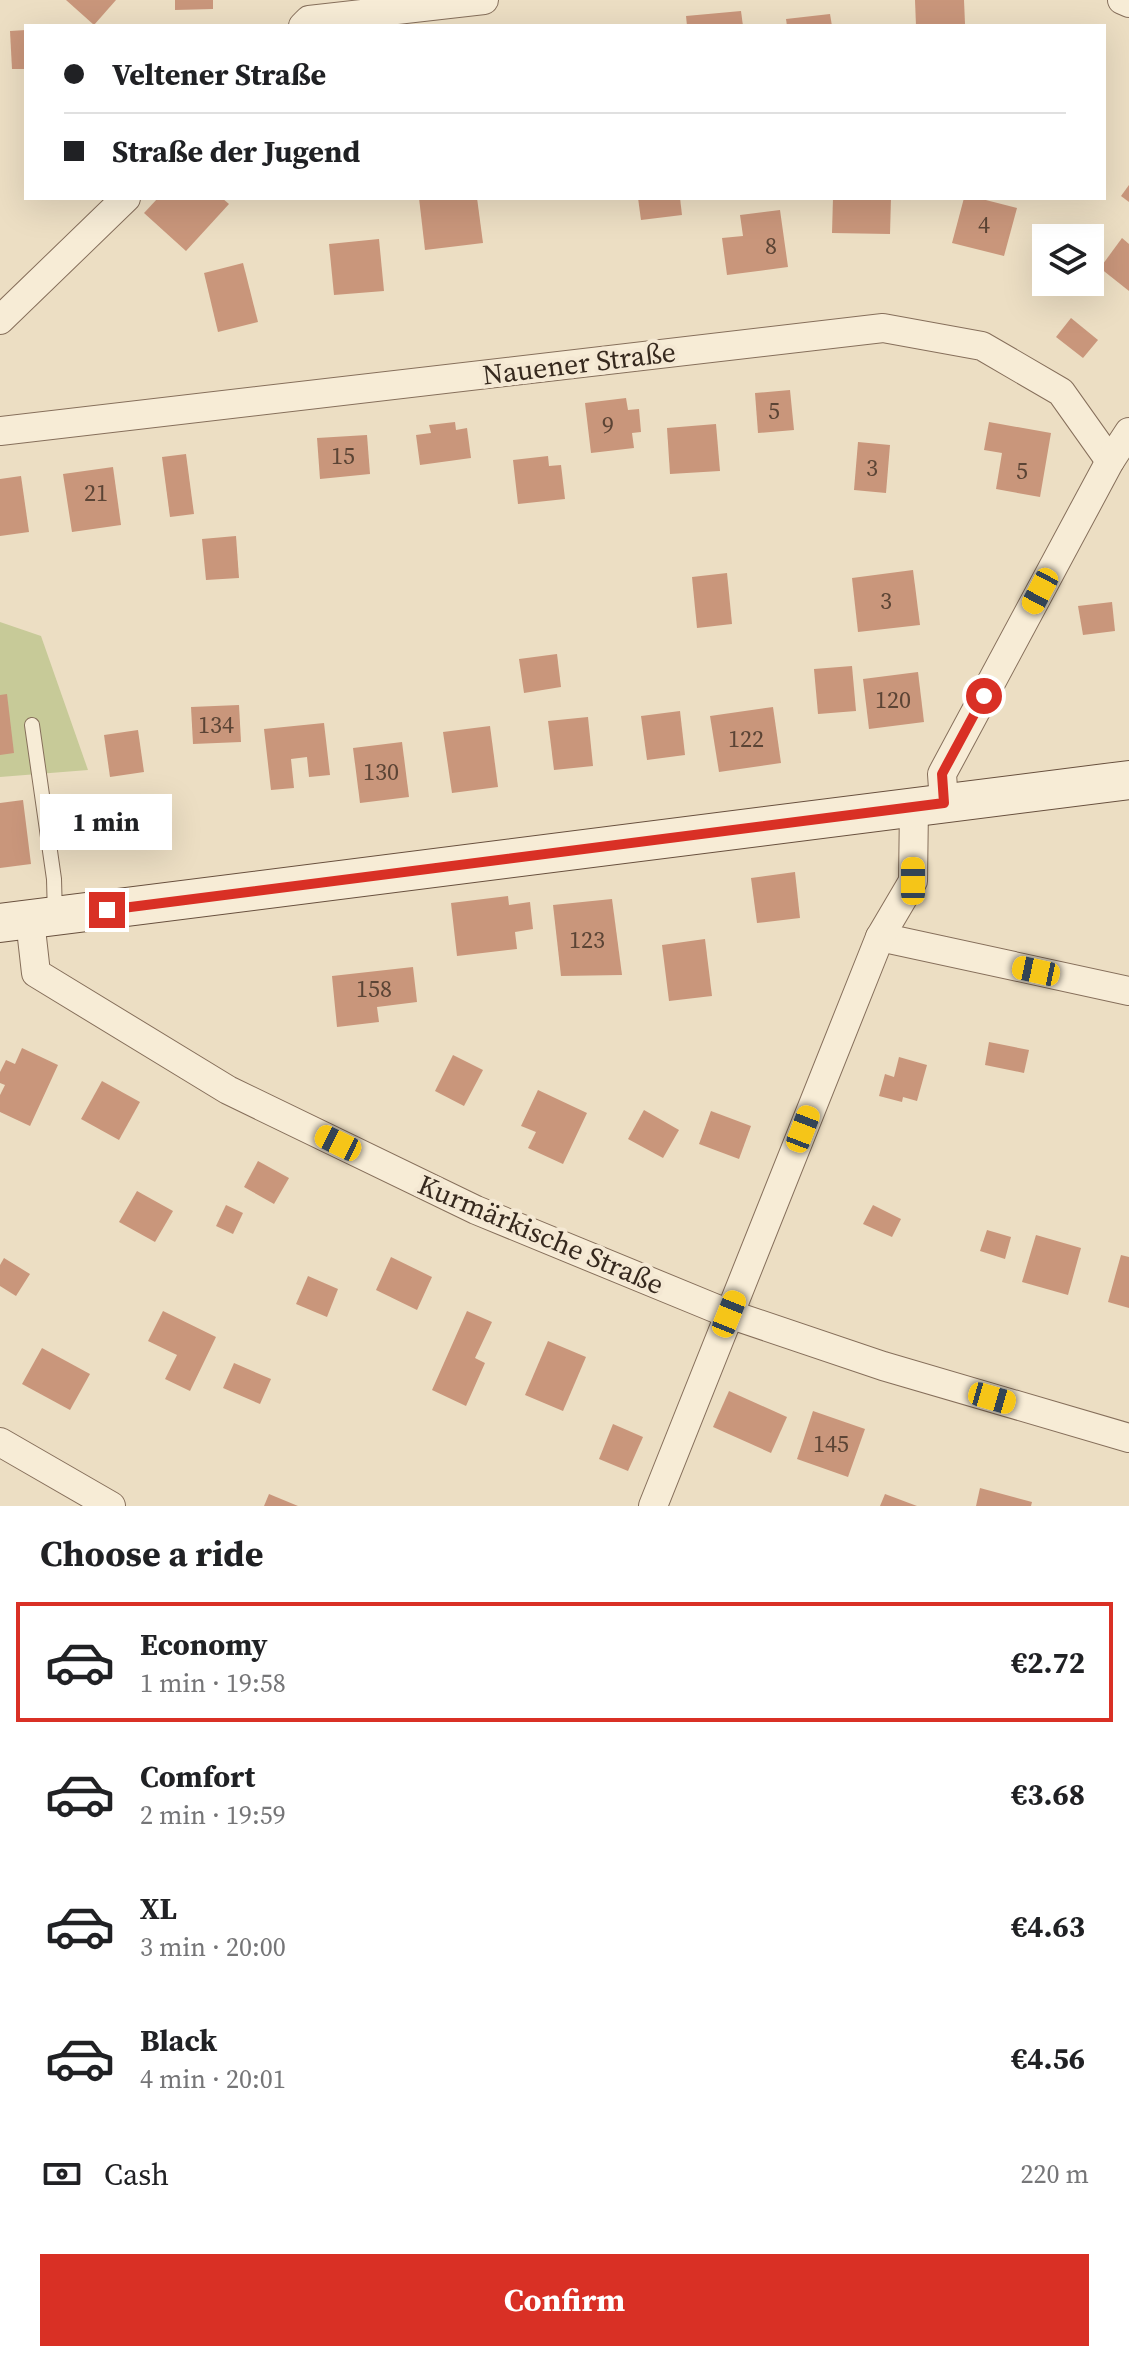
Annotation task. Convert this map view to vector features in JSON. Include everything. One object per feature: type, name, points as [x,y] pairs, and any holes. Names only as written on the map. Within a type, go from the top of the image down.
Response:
[{"type":"street","points":[[305,24],[309,20],[484,0]]},
{"type":"street","points":[[1122,0],[1129,3]]},
{"type":"street","points":[[0,320],[124,200]]},
{"type":"street","name":"Nauener Straße","points":[[0,431],[883,328],[982,346],[1061,392],[1110,461]]},
{"type":"street","points":[[653,1506],[880,937],[913,881],[929,805],[942,774],[1110,461],[1129,432]]},
{"type":"street","points":[[28,920],[1129,780]]},
{"type":"street","name":"Kurmärkische Straße","points":[[28,920],[36,973],[228,1090],[476,1210],[729,1314],[883,1366],[1129,1438]]},
{"type":"street","points":[[880,937],[1129,991]]},
{"type":"street","points":[[0,1442],[111,1506]]},
{"type":"lane","points":[[28,920],[54,879],[32,725]]},
{"type":"green space","points":[[0,622],[41,636],[88,770],[0,777]]},
{"type":"building","points":[[66,0],[116,0],[93,24]]},
{"type":"building","points":[[175,0],[213,0],[213,9],[175,10]]},
{"type":"building","points":[[915,0],[964,0],[965,24],[916,24]]},
{"type":"building","points":[[741,11],[743,24],[687,24],[686,16]]},
{"type":"building","points":[[830,14],[832,24],[787,24],[786,19]]},
{"type":"building","points":[[24,30],[24,69],[12,69],[10,31]]},
{"type":"building","points":[[1129,185],[1129,202],[1121,196]]},
{"type":"building","points":[[156,200],[224,200],[229,204],[186,251],[144,213]]},
{"type":"building","points":[[419,200],[477,200],[483,243],[425,250]]},
{"type":"building","points":[[638,200],[680,200],[682,215],[641,220]]},
{"type":"building","points":[[833,200],[891,200],[890,234],[832,233]]},
{"type":"building","points":[[963,200],[986,200],[1017,208],[1004,256],[952,243]]},
{"type":"building","points":[[780,210],[788,267],[727,275],[722,238],[743,236],[740,215]]},
{"type":"building","points":[[1122,238],[1129,244],[1129,291],[1104,271],[1104,263]]},
{"type":"building","points":[[379,239],[384,291],[334,295],[329,244]]},
{"type":"building","points":[[243,263],[258,322],[218,332],[204,273]]},
{"type":"building","points":[[1071,318],[1098,340],[1083,358],[1056,337]]},
{"type":"building","points":[[790,390],[794,430],[758,433],[755,393]]},
{"type":"building","points":[[626,398],[628,410],[639,409],[641,432],[632,433],[634,448],[591,453],[585,403]]},
{"type":"building","points":[[455,422],[456,430],[467,428],[471,458],[420,465],[416,435],[431,433],[429,425]]},
{"type":"building","points":[[989,422],[1051,433],[1040,497],[996,489],[1002,453],[984,450]]},
{"type":"building","points":[[716,424],[720,471],[670,474],[667,428]]},
{"type":"building","points":[[367,435],[370,474],[320,479],[317,438]]},
{"type":"building","points":[[858,442],[890,445],[886,493],[854,490]]},
{"type":"building","points":[[186,454],[194,514],[170,517],[162,457]]},
{"type":"building","points":[[548,456],[549,466],[561,465],[565,499],[518,504],[513,460]]},
{"type":"building","points":[[113,467],[121,525],[72,532],[63,474]]},
{"type":"building","points":[[21,476],[29,532],[0,536],[0,479]]},
{"type":"building","points":[[236,536],[239,578],[206,580],[202,539]]},
{"type":"building","points":[[913,570],[920,625],[858,632],[852,578]]},
{"type":"building","points":[[727,573],[732,624],[697,628],[692,577]]},
{"type":"building","points":[[1112,602],[1115,631],[1083,635],[1078,606]]},
{"type":"building","points":[[557,654],[561,687],[524,693],[519,659]]},
{"type":"building","points":[[852,666],[856,711],[818,714],[814,669]]},
{"type":"building","points":[[918,672],[924,722],[869,729],[863,679]]},
{"type":"building","points":[[7,694],[14,753],[0,755],[0,695]]},
{"type":"building","points":[[239,705],[241,742],[193,744],[191,707]]},
{"type":"building","points":[[773,707],[781,763],[719,772],[710,716]]},
{"type":"building","points":[[680,711],[685,755],[647,760],[641,716]]},
{"type":"building","points":[[588,717],[593,766],[554,770],[548,721]]},
{"type":"building","points":[[324,723],[330,775],[309,777],[307,757],[291,759],[294,788],[271,790],[264,729]]},
{"type":"building","points":[[490,726],[498,787],[452,793],[443,732]]},
{"type":"building","points":[[138,730],[144,772],[110,777],[104,735]]},
{"type":"building","points":[[402,742],[409,797],[360,803],[353,748]]},
{"type":"building","points":[[23,800],[31,864],[0,868],[0,803]]},
{"type":"building","points":[[795,872],[800,918],[757,923],[751,878]]},
{"type":"building","points":[[508,896],[509,905],[530,902],[533,929],[515,932],[517,949],[457,956],[451,903]]},
{"type":"building","points":[[612,899],[622,975],[561,976],[553,905]]},
{"type":"building","points":[[705,939],[712,996],[669,1001],[662,945]]},
{"type":"building","points":[[413,967],[417,1002],[377,1007],[379,1022],[337,1027],[332,976]]},
{"type":"building","points":[[989,1042],[1029,1050],[1024,1073],[985,1065]]},
{"type":"building","points":[[22,1048],[58,1065],[30,1126],[0,1112],[0,1095],[5,1085],[0,1083],[0,1072],[6,1060],[15,1064]]},
{"type":"building","points":[[453,1055],[483,1070],[464,1106],[435,1091]]},
{"type":"building","points":[[899,1057],[927,1065],[917,1101],[903,1097],[902,1102],[879,1096],[885,1074],[894,1077]]},
{"type":"building","points":[[102,1081],[140,1102],[119,1140],[81,1119]]},
{"type":"building","points":[[538,1090],[587,1113],[563,1164],[528,1148],[536,1132],[521,1126]]},
{"type":"building","points":[[644,1110],[679,1130],[663,1158],[628,1139]]},
{"type":"building","points":[[711,1111],[751,1126],[739,1159],[699,1144]]},
{"type":"building","points":[[258,1161],[289,1178],[274,1204],[244,1187]]},
{"type":"building","points":[[137,1191],[173,1211],[155,1242],[119,1222]]},
{"type":"building","points":[[226,1205],[243,1213],[233,1234],[216,1226]]},
{"type":"building","points":[[873,1205],[901,1219],[892,1237],[863,1224]]},
{"type":"building","points":[[987,1230],[1011,1237],[1005,1259],[980,1251]]},
{"type":"building","points":[[1036,1235],[1081,1248],[1068,1295],[1022,1282]]},
{"type":"building","points":[[1121,1255],[1129,1257],[1129,1308],[1108,1302]]},
{"type":"building","points":[[391,1257],[432,1277],[417,1310],[376,1290]]},
{"type":"building","points":[[4,1258],[30,1274],[16,1296],[0,1286],[0,1265]]},
{"type":"building","points":[[308,1276],[338,1289],[327,1317],[296,1304]]},
{"type":"building","points":[[163,1311],[216,1337],[190,1391],[165,1379],[177,1355],[148,1341]]},
{"type":"building","points":[[467,1311],[492,1322],[475,1358],[485,1363],[466,1406],[432,1390]]},
{"type":"building","points":[[548,1341],[586,1357],[563,1411],[525,1395]]},
{"type":"building","points":[[42,1348],[90,1374],[70,1410],[22,1384]]},
{"type":"building","points":[[234,1363],[271,1379],[260,1404],[223,1388]]},
{"type":"building","points":[[729,1391],[787,1417],[771,1453],[713,1427]]},
{"type":"building","points":[[813,1411],[865,1429],[848,1477],[797,1459]]},
{"type":"building","points":[[613,1424],[643,1437],[628,1471],[599,1459]]},
{"type":"building","points":[[980,1488],[1032,1502],[1031,1506],[976,1506]]},
{"type":"building","points":[[269,1494],[298,1506],[264,1506]]},
{"type":"building","points":[[885,1494],[917,1506],[880,1506]]},
{"type":"route","points":[[107,910],[944,803],[942,774],[984,696]]}]
